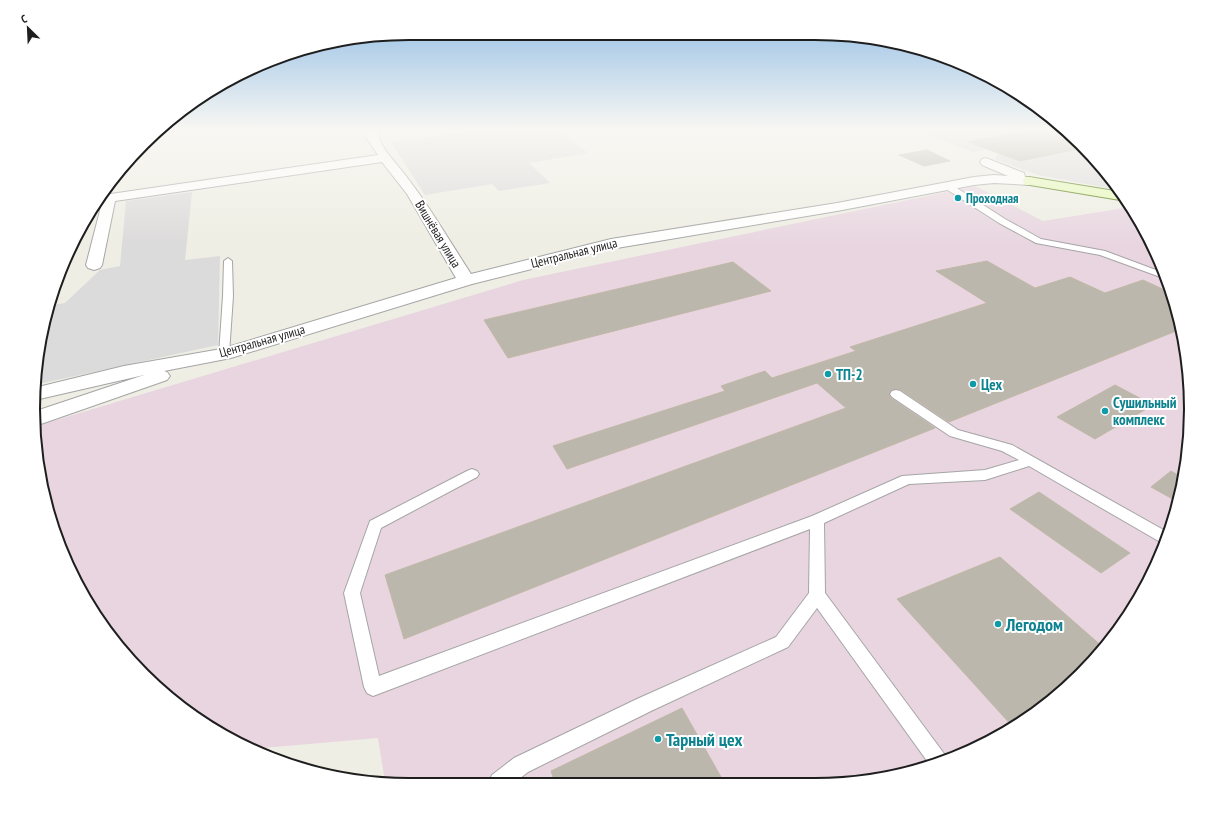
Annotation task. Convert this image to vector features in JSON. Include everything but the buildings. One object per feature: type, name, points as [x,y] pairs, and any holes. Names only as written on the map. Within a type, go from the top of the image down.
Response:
[{"type":"street","points":[[94,266],[109,198],[322,167]]},
{"type":"street","name":"Вишнёвая улица","points":[[392,167],[413,193],[466,280]]},
{"type":"street","name":"Центральная улица","points":[[41,393],[124,372],[224,354],[466,280],[611,244],[688,230],[837,207],[946,185],[994,180],[1029,181],[1116,196]]},
{"type":"street","points":[[40,417],[224,354]]},
{"type":"lane","points":[[946,185],[1002,221],[1039,241],[1102,253],[1158,274]]},
{"type":"lane","points":[[224,354],[228,296],[228,261]]},
{"type":"lane","points":[[896,394],[954,432],[1008,448],[1161,536]]},
{"type":"lane","points":[[472,474],[375,525],[352,593],[373,687],[817,520],[907,479],[985,475],[1032,461]]},
{"type":"lane","points":[[817,520],[817,595],[936,757]]},
{"type":"lane","points":[[504,778],[521,765],[644,705],[782,642],[817,595]]},
{"type":"shaded area","points":[[407,167],[533,167],[550,183],[499,191],[492,184],[425,195]]},
{"type":"shaded area","points":[[1016,167],[1093,167],[1111,189],[1038,175]]},
{"type":"shaded area","points":[[975,186],[1043,221],[1124,208],[1135,225],[1156,268],[1171,313],[1181,361],[1184,409],[1181,457],[1171,505],[1156,550],[1135,594],[1108,634],[1076,670],[1040,702],[1000,729],[956,750],[911,765],[863,775],[815,778],[384,777],[378,738],[263,748],[224,729],[184,702],[148,670],[116,634],[89,594],[68,550],[53,505],[43,457],[41,428],[43,424],[523,280]]},
{"type":"shaded area","points":[[192,192],[185,260],[220,256],[218,345],[41,383],[47,337],[56,304],[65,303],[100,270],[120,266],[126,201]]},
{"type":"place","name":"Проходная","points":[[958,198]]},
{"type":"place","name":"ТП-2","points":[[828,374]]},
{"type":"place","name":"Цех","points":[[973,384]]},
{"type":"place","name":"Сушильный комплекс","points":[[1105,411]]},
{"type":"place","name":"Легодом","points":[[998,624]]},
{"type":"place","name":"Тарный цех","points":[[658,739]]}]
